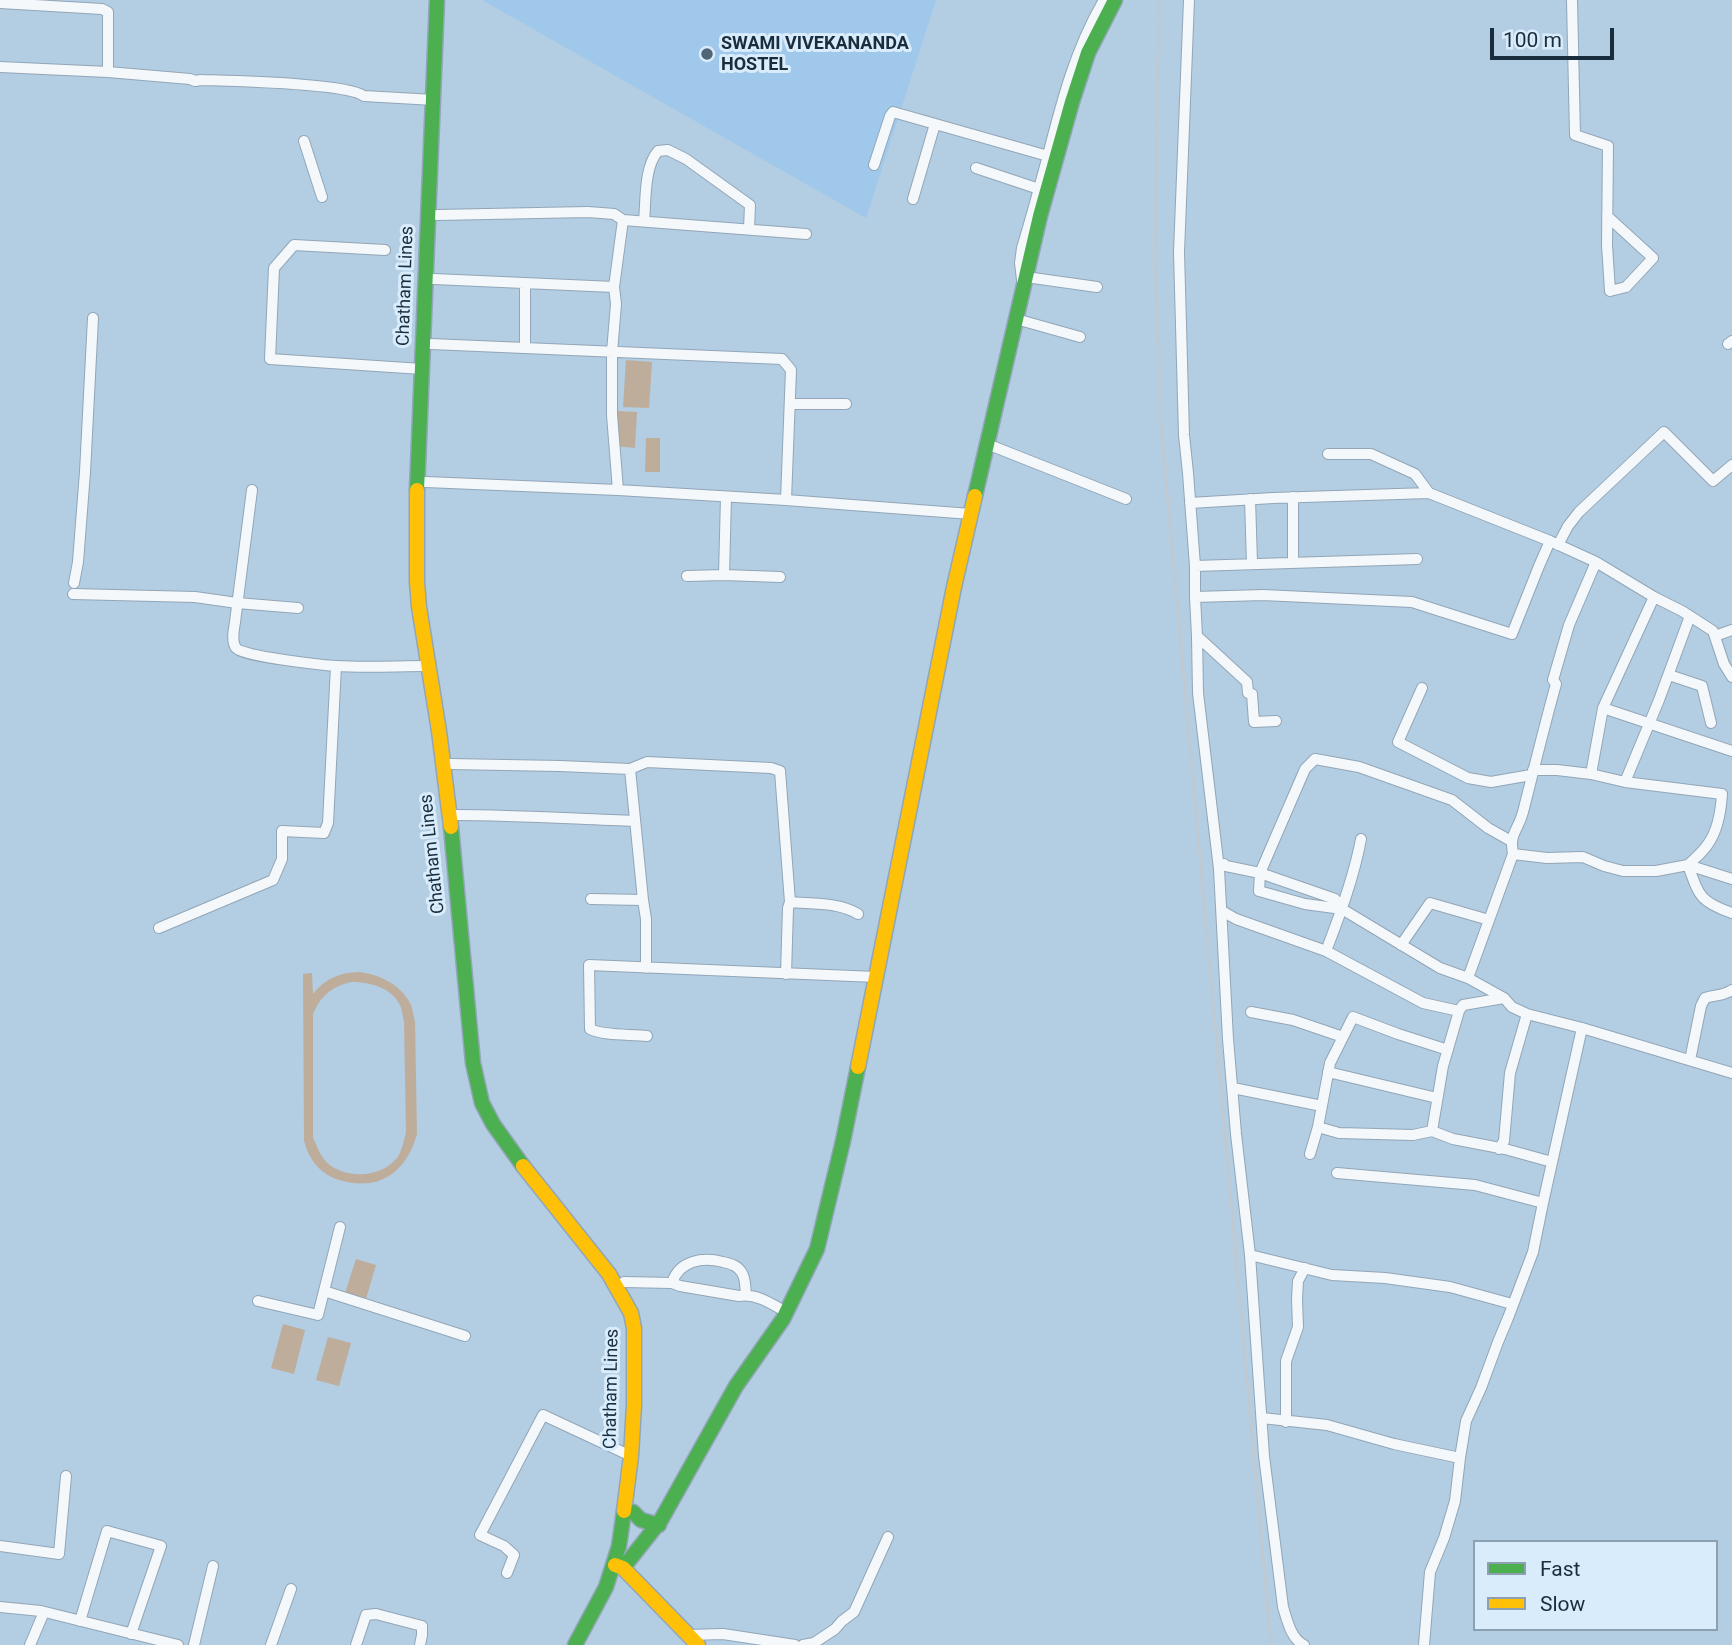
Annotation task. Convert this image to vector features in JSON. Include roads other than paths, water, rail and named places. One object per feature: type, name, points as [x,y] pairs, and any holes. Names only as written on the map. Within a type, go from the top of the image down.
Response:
[{"type":"main road","name":"Chatham Lines","points":[[437,0],[416,514],[417,582],[427,666],[450,764],[457,815],[482,1070],[489,1099],[509,1133],[624,1282],[636,1303],[642,1330],[642,1416],[634,1513],[611,1599],[585,1645]]},
{"type":"main road","name":"Chatham Lines","points":[[446,0],[431,344],[425,563],[473,1063],[482,1103],[493,1124],[609,1274],[625,1300],[634,1328],[631,1455],[618,1566],[575,1645]]},
{"type":"main road","points":[[693,1640],[618,1566],[659,1524],[736,1386],[786,1312],[817,1249],[844,1140],[954,587],[1024,282],[1072,102],[1088,53],[1115,0]]},
{"type":"main road","points":[[634,1513],[641,1520],[659,1524]]},
{"type":"street","points":[[1097,287],[1024,282],[1020,263],[1062,102],[1079,51],[1104,0]]},
{"type":"street","points":[[1189,0],[1179,252],[1184,435],[1195,566],[1198,693],[1219,869],[1228,1039],[1250,1255],[1264,1455],[1283,1607],[1293,1633],[1298,1642],[1304,1645]]},
{"type":"street","points":[[1572,0],[1576,135],[1608,146],[1607,216],[1607,246],[1610,291],[1626,287],[1653,258],[1607,216]]},
{"type":"street","points":[[0,3],[103,9],[108,12],[108,72]]},
{"type":"street","points":[[0,66],[108,72],[195,81],[322,86],[358,92],[364,96],[434,100]]},
{"type":"street","points":[[874,165],[893,112],[1048,156]]},
{"type":"street","points":[[913,199],[936,124]]},
{"type":"street","points":[[304,141],[322,197]]},
{"type":"street","points":[[644,221],[649,166],[658,151],[668,150],[750,205],[749,229]]},
{"type":"street","points":[[976,168],[1039,189]]},
{"type":"street","points":[[437,215],[588,212],[614,214],[623,220],[807,234]]},
{"type":"street","points":[[618,491],[612,415],[612,352],[616,304],[614,287],[623,220]]},
{"type":"street","points":[[385,250],[295,245],[274,268],[270,359],[422,369]]},
{"type":"street","points":[[434,279],[614,287]]},
{"type":"street","points":[[525,283],[525,348]]},
{"type":"street","points":[[93,318],[85,472],[74,589],[195,597],[298,608]]},
{"type":"street","points":[[1016,319],[1080,337]]},
{"type":"street","points":[[431,344],[782,359],[791,370],[786,500]]},
{"type":"street","points":[[790,404],[846,404]]},
{"type":"street","points":[[1195,597],[1263,596],[1412,602],[1513,634],[1539,566],[1554,543],[1579,512],[1664,432],[1713,481],[1732,466]]},
{"type":"street","points":[[987,444],[1126,499]]},
{"type":"street","points":[[1328,454],[1371,454],[1415,474],[1429,493]]},
{"type":"street","points":[[426,482],[726,496],[971,514]]},
{"type":"street","points":[[252,490],[233,639],[239,652],[336,666],[427,666]]},
{"type":"street","points":[[1190,503],[1429,493],[1596,562],[1690,616],[1713,631],[1724,664],[1732,677]]},
{"type":"street","points":[[724,575],[726,496]]},
{"type":"street","points":[[1293,497],[1293,563]]},
{"type":"street","points":[[1250,499],[1252,563]]},
{"type":"street","points":[[1195,566],[1417,559]]},
{"type":"street","points":[[1468,978],[1513,854],[1511,841],[1522,817],[1556,684],[1553,680],[1569,625],[1596,562]]},
{"type":"street","points":[[687,576],[780,577]]},
{"type":"street","points":[[1591,774],[1603,708],[1654,597]]},
{"type":"street","points":[[1625,782],[1690,616]]},
{"type":"street","points":[[1715,636],[1732,630]]},
{"type":"street","points":[[1197,636],[1247,682],[1248,693],[1252,694],[1254,722],[1276,721]]},
{"type":"street","points":[[159,928],[273,880],[282,859],[282,831],[324,833],[328,822],[336,666]]},
{"type":"street","points":[[1668,675],[1702,686],[1711,723]]},
{"type":"street","points":[[1422,688],[1398,742],[1468,778],[1491,782],[1532,772],[1557,770],[1722,794],[1722,807],[1708,845],[1688,865]]},
{"type":"street","points":[[1603,708],[1732,751]]},
{"type":"street","points":[[1342,909],[1306,904],[1259,891],[1260,873],[1305,769],[1315,759],[1359,767],[1452,800],[1488,828],[1511,841]]},
{"type":"street","points":[[450,764],[630,769],[647,762],[771,768],[780,771],[790,902],[786,974]]},
{"type":"street","points":[[630,769],[646,919],[646,968]]},
{"type":"street","points":[[457,815],[635,821]]},
{"type":"street","points":[[1326,951],[1342,909],[1361,839]]},
{"type":"street","points":[[1513,854],[1547,858],[1583,857],[1623,871],[1656,871],[1688,865],[1732,879]]},
{"type":"street","points":[[1219,869],[1224,864],[1260,873],[1335,899],[1342,909],[1401,946],[1440,968],[1468,978],[1527,1014],[1732,1073]]},
{"type":"street","points":[[1688,865],[1698,893],[1712,906],[1732,913]]},
{"type":"street","points":[[591,899],[643,900]]},
{"type":"street","points":[[790,902],[839,906],[858,914]]},
{"type":"street","points":[[1401,946],[1430,903],[1489,920]]},
{"type":"street","points":[[1222,911],[1236,919],[1326,951],[1423,1003],[1459,1011]]},
{"type":"street","points":[[647,1036],[590,1029],[589,965],[876,977]]},
{"type":"street","points":[[1690,1060],[1705,998],[1720,997],[1732,990]]},
{"type":"street","points":[[1432,1131],[1443,1066],[1459,1011],[1463,1005],[1504,998]]},
{"type":"street","points":[[1251,1012],[1293,1020],[1343,1037]]},
{"type":"street","points":[[1499,1149],[1504,1141],[1510,1073],[1527,1014]]},
{"type":"street","points":[[1310,1154],[1330,1063],[1353,1017],[1448,1050]]},
{"type":"street","points":[[1424,1645],[1430,1572],[1455,1502],[1466,1421],[1533,1252],[1582,1028]]},
{"type":"street","points":[[1328,1072],[1437,1098]]},
{"type":"street","points":[[1233,1088],[1322,1106]]},
{"type":"street","points":[[1318,1127],[1339,1133],[1413,1135],[1432,1131],[1453,1139],[1552,1163]]},
{"type":"street","points":[[1337,1173],[1475,1185],[1543,1203]]},
{"type":"street","points":[[258,1301],[318,1315],[340,1227]]},
{"type":"street","points":[[1250,1255],[1332,1275],[1385,1278],[1450,1287],[1513,1304]]},
{"type":"street","points":[[672,1283],[675,1274],[692,1262],[698,1259],[714,1260],[737,1266],[745,1277],[746,1295]]},
{"type":"street","points":[[1286,1422],[1286,1361],[1298,1327],[1298,1281],[1305,1268]]},
{"type":"street","points":[[624,1282],[672,1283],[739,1296],[746,1295],[786,1312]]},
{"type":"street","points":[[324,1291],[465,1336]]},
{"type":"street","points":[[508,1573],[514,1555],[504,1546],[480,1535],[543,1415],[631,1455]]},
{"type":"street","points":[[1262,1418],[1327,1425],[1394,1444],[1460,1458]]},
{"type":"street","points":[[0,1546],[59,1554],[66,1476]]},
{"type":"street","points":[[80,1621],[107,1531],[161,1546],[131,1634]]},
{"type":"street","points":[[803,1645],[814,1643],[854,1612],[888,1537]]},
{"type":"street","points":[[194,1645],[214,1566]]},
{"type":"street","points":[[271,1645],[291,1589]]},
{"type":"street","points":[[0,1607],[44,1612],[178,1645]]},
{"type":"street","points":[[30,1645],[44,1612]]},
{"type":"street","points":[[356,1645],[366,1615],[376,1614],[422,1626],[420,1645]]},
{"type":"street","points":[[693,1640],[723,1634],[795,1645]]},
{"type":"railway","points":[[1159,0],[1155,260],[1161,425],[1271,1645]]},
{"type":"place","name":"SWAMI VIVEKANANDA HOSTEL","points":[[707,54]]}]
